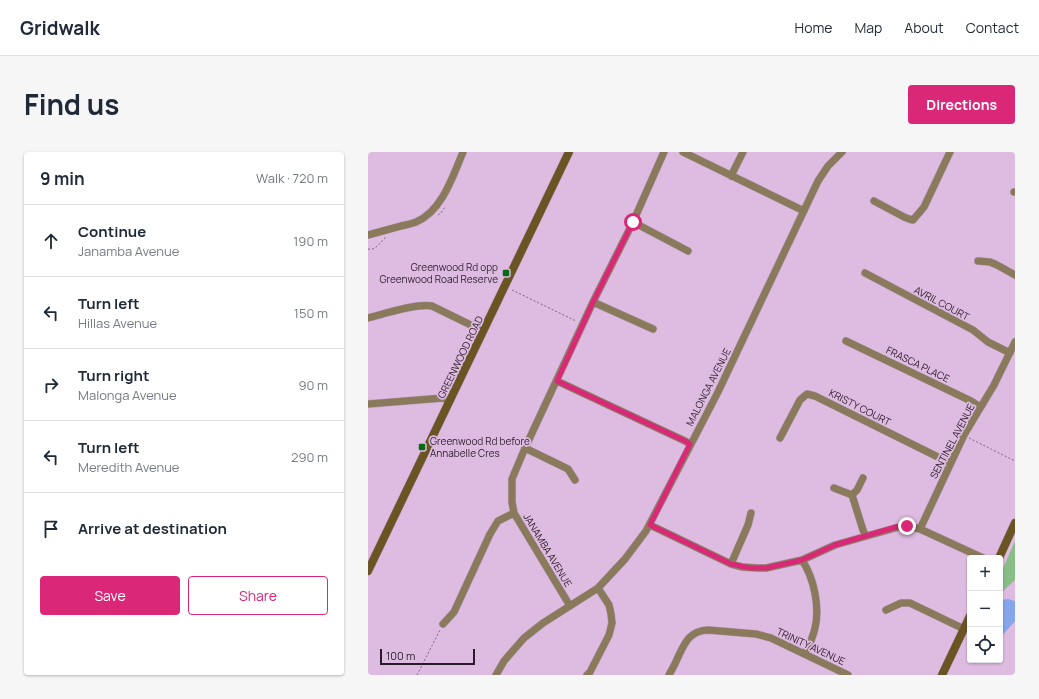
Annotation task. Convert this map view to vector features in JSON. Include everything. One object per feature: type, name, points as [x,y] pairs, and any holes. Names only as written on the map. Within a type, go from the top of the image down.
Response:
[{"type":"street","points":[[368,235],[416,222],[431,213],[441,199],[453,177],[463,152]]},
{"type":"street","name":"GREENWOOD ROAD","points":[[368,571],[569,152]]},
{"type":"street","name":"JANAMBA AVENUE","points":[[570,606],[514,513],[512,502],[512,479],[593,302],[633,222],[664,152]]},
{"type":"street","points":[[683,152],[804,210]]},
{"type":"street","points":[[732,176],[743,152]]},
{"type":"street","name":"MALONGA AVENUE","points":[[496,675],[504,661],[524,638],[543,623],[598,588],[625,558],[650,525],[690,444],[718,392],[823,173],[842,152]]},
{"type":"street","points":[[874,201],[908,219],[913,220],[924,206],[950,152]]},
{"type":"street","points":[[633,222],[688,251]]},
{"type":"street","points":[[978,261],[990,262],[1015,275]]},
{"type":"street","name":"AVRIL COURT","points":[[864,273],[972,330],[988,342],[1010,353]]},
{"type":"street","points":[[593,302],[654,329]]},
{"type":"street","points":[[368,318],[422,305],[428,305],[483,331]]},
{"type":"street","name":"FRASCA PLACE","points":[[846,341],[971,401],[980,407]]},
{"type":"street","name":"SENTINEL AVENUE","points":[[920,529],[964,435],[994,384],[1015,342]]},
{"type":"street","points":[[557,381],[690,444]]},
{"type":"street","name":"KRISTY COURT","points":[[780,438],[800,400],[807,394],[815,396],[950,463]]},
{"type":"street","points":[[368,404],[443,398],[450,401]]},
{"type":"street","points":[[525,448],[568,469],[575,480]]},
{"type":"street","points":[[852,494],[857,490],[863,478]]},
{"type":"street","points":[[834,488],[852,494]]},
{"type":"street","points":[[852,494],[866,536]]},
{"type":"street","points":[[443,624],[454,612],[490,534],[498,521],[514,513]]},
{"type":"street","points":[[731,564],[748,525],[751,513]]},
{"type":"street","points":[[1000,555],[1015,523]]},
{"type":"street","points":[[650,525],[731,564],[750,568],[766,568],[802,560],[835,545],[902,526],[920,529],[976,555]]},
{"type":"street","points":[[802,560],[811,580],[817,609],[813,636],[805,654]]},
{"type":"street","points":[[587,675],[609,635],[612,623],[609,605],[598,588]]},
{"type":"street","points":[[886,610],[901,603],[910,603],[964,629]]},
{"type":"street","points":[[942,675],[967,622]]},
{"type":"street","name":"TRINITY AVENUE","points":[[669,675],[688,639],[692,635],[703,630],[771,638],[848,675]]},
{"type":"path","points":[[512,290],[583,325]]},
{"type":"path","points":[[964,435],[1015,461]]},
{"type":"path","points":[[417,675],[443,624]]},
{"type":"green space","points":[[1015,541],[1015,580],[1003,591],[1003,568]]},
{"type":"water","points":[[1008,599],[1015,601],[1015,621],[1003,635],[1003,627],[1003,600]]},
{"type":"place","name":"Greenwood Rd opp Greenwood Road Reserve","points":[[506,273]]},
{"type":"place","name":"Greenwood Rd before Annabelle Cres","points":[[422,447]]},
{"type":"route","points":[[633,222],[593,302],[557,381],[690,444],[650,525],[731,564],[750,568],[766,568],[802,560],[835,545],[896,527],[907,526]]}]
